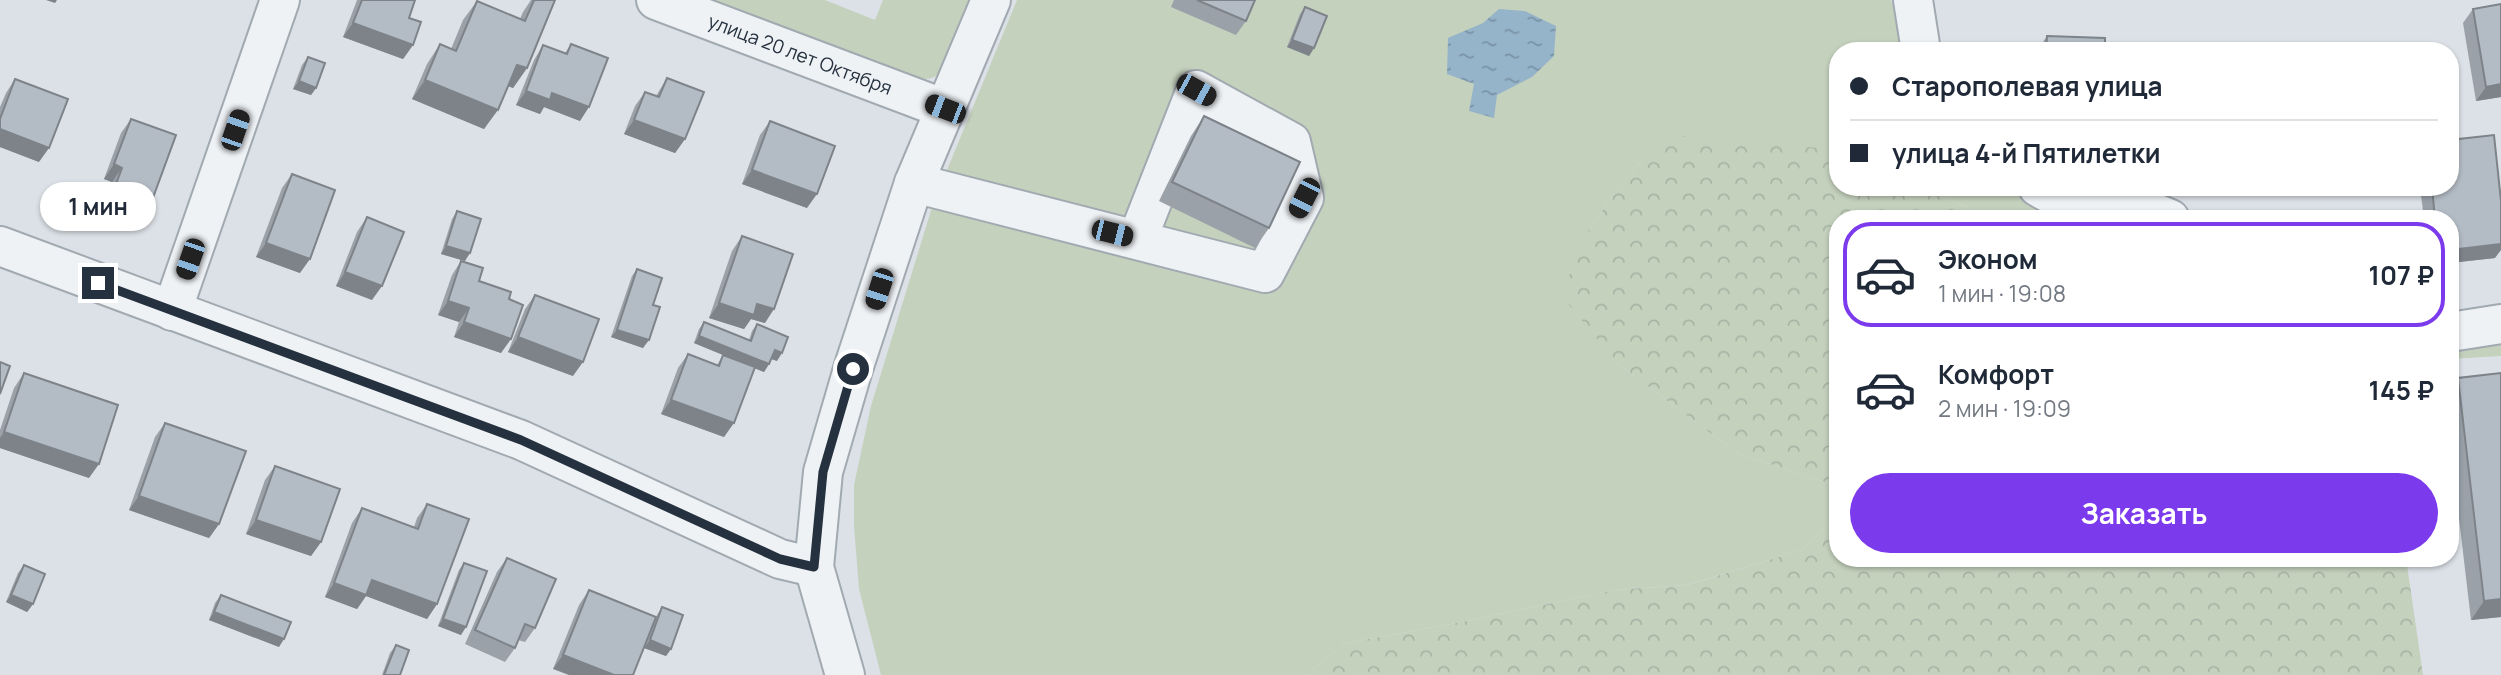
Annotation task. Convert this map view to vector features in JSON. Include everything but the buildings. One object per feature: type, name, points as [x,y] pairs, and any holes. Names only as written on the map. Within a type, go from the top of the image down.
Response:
[{"type":"street","points":[[172,311],[280,0]]},
{"type":"street","name":"улица 20 лет Октября","points":[[656,0],[945,109]]},
{"type":"street","points":[[845,675],[814,567],[823,472],[853,369],[914,183],[991,0]]},
{"type":"street","points":[[1913,0],[1920,42]]},
{"type":"street","points":[[914,183],[1265,273],[1304,198],[1291,142],[1196,90],[1137,240]]},
{"type":"street","points":[[2054,196],[2135,210]]},
{"type":"street","points":[[0,246],[521,440],[780,559],[814,567]]},
{"type":"street","points":[[2459,331],[2501,324]]},
{"type":"green space","points":[[705,0],[825,0],[875,20],[883,0],[972,0],[946,63],[936,76],[926,79],[908,77]]},
{"type":"green space","points":[[1017,0],[1891,0],[1903,42],[1829,42],[1829,149],[1644,158],[1616,191],[1588,231],[1617,363],[1737,453],[1829,483],[1829,525],[1802,550],[1686,585],[1613,590],[1347,643],[1305,675],[881,675],[859,589],[854,485],[871,406],[933,204]]},
{"type":"green space","points":[[1682,136],[1829,149],[1829,196],[1941,196],[1972,210],[1829,210],[1829,483],[1737,453],[1617,363],[1561,295],[1588,231],[1616,191],[1644,158]]},
{"type":"green space","points":[[1941,196],[2036,196],[2102,210],[1972,210]]},
{"type":"green space","points":[[2501,340],[2501,356],[2459,358],[2459,344]]},
{"type":"green space","points":[[1829,525],[1829,567],[2407,567],[2423,675],[1305,675],[1347,643],[1613,590],[1687,585],[1802,550]]},
{"type":"water","points":[[1499,9],[1525,11],[1556,26],[1554,56],[1532,77],[1497,95],[1494,118],[1469,111],[1474,84],[1447,74],[1448,38],[1483,23]]},
{"type":"route","points":[[98,283],[521,440],[780,559],[814,567],[823,472],[853,369]]}]
